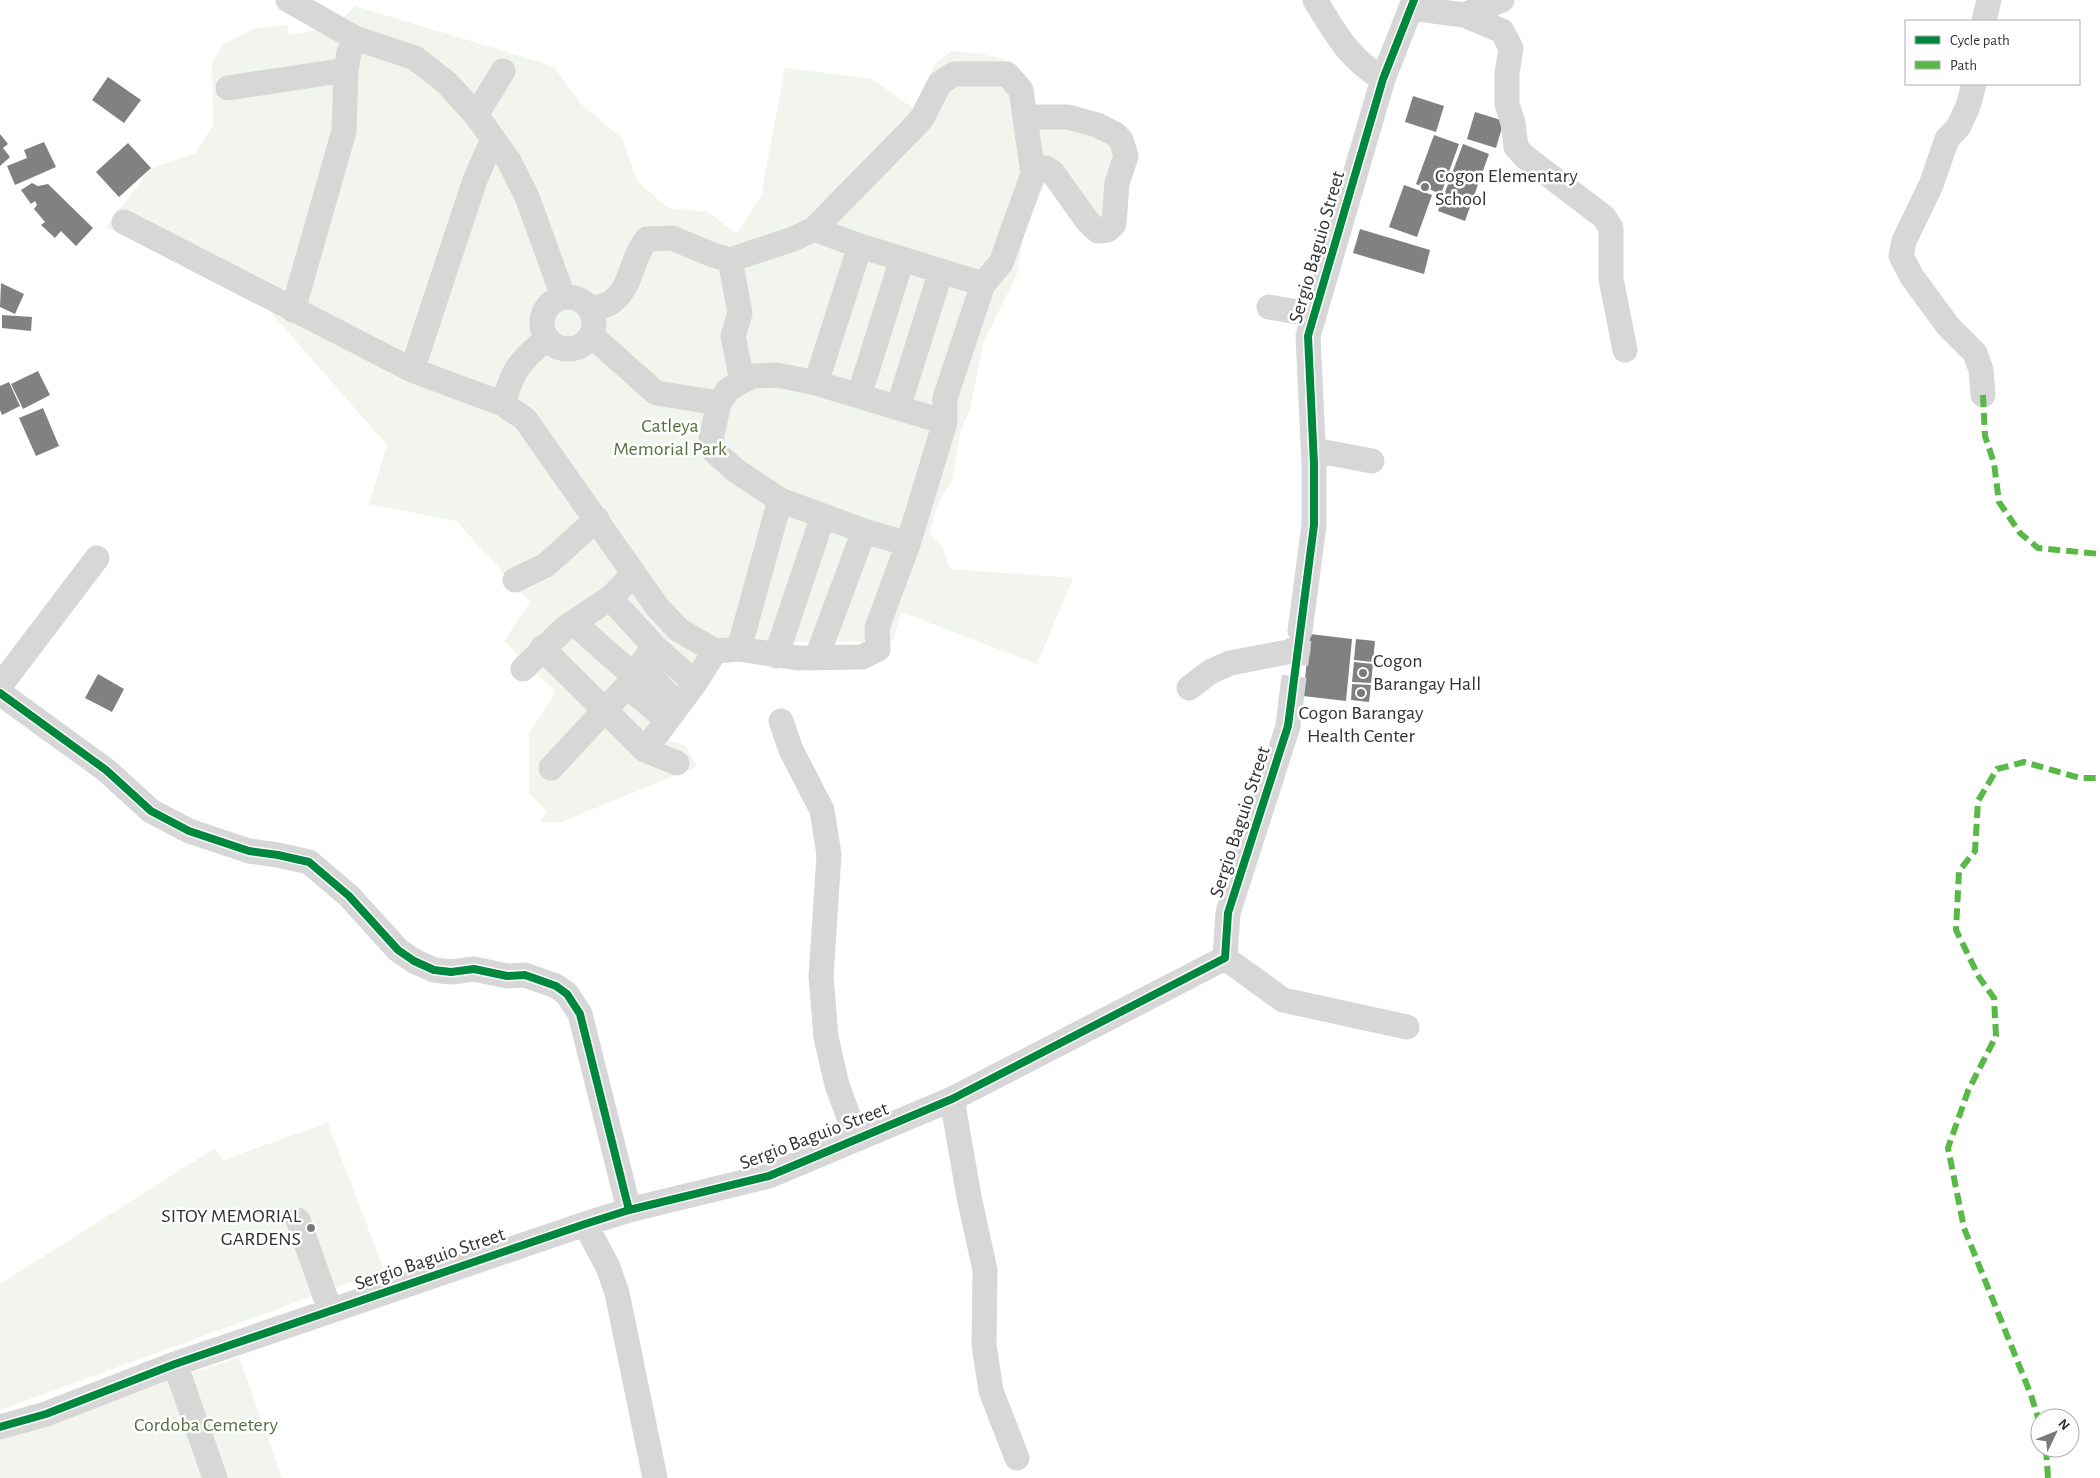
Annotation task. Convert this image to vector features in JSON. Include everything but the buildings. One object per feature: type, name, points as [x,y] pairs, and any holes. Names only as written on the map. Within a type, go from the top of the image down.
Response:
[{"type":"street","points":[[288,0],[355,38],[415,58],[447,83],[476,115],[509,161],[527,197],[563,296]]},
{"type":"street","points":[[1315,0],[1342,44],[1362,66],[1384,79]]},
{"type":"street","points":[[1464,15],[1502,0]]},
{"type":"street","points":[[1984,20],[1989,0]]},
{"type":"street","points":[[1412,4],[1464,15],[1502,31],[1511,48],[1506,99],[1513,123],[1516,147],[1525,157],[1604,217],[1611,228],[1611,279],[1625,350]]},
{"type":"street","name":"Sergio Baguio Street","points":[[1189,688],[1210,672],[1230,663],[1299,641],[1314,525],[1314,450],[1308,336],[1384,79],[1412,4]]},
{"type":"street","points":[[293,310],[344,131],[346,70],[349,53],[355,38]]},
{"type":"street","points":[[228,88],[346,70]]},
{"type":"street","points":[[476,115],[503,71]]},
{"type":"street","points":[[124,222],[412,370],[503,404],[526,419],[597,519],[633,575],[673,625],[727,650],[776,656],[862,658],[878,649],[878,628],[908,544],[944,422],[945,398],[983,284],[1001,263],[1033,174],[1021,90],[1007,74],[954,74],[940,83],[922,118],[912,130],[814,229],[793,239],[730,260],[672,238],[647,238],[639,248],[625,287],[610,303],[591,309]]},
{"type":"street","points":[[1974,85],[1968,106],[1959,126],[1946,139],[1931,185],[1904,241],[1901,256],[1912,278],[1948,326],[1975,353],[1981,370],[1983,395]]},
{"type":"street","points":[[1025,117],[1068,118],[1097,125],[1115,134],[1122,140],[1126,156],[1117,183],[1114,224],[1108,230],[1098,231],[1088,222],[1052,173],[1046,168],[1032,168]]},
{"type":"street","points":[[412,370],[475,180],[493,139]]},
{"type":"street","points":[[814,229],[860,246],[983,284]]},
{"type":"street","points":[[816,383],[860,246]]},
{"type":"street","points":[[859,396],[902,259]]},
{"type":"street","points":[[730,260],[740,313],[733,336],[742,381]]},
{"type":"street","points":[[898,408],[941,271]]},
{"type":"street","points":[[563,296],[574,297],[584,301],[591,309],[594,322],[592,336],[582,346],[570,350],[556,347],[546,339],[541,326],[543,312],[551,302],[563,296]]},
{"type":"street","points":[[1268,307],[1314,316]]},
{"type":"street","points":[[592,336],[656,393],[719,403]]},
{"type":"street","points":[[503,404],[510,378],[522,360],[546,339]]},
{"type":"street","points":[[908,544],[864,531],[780,500],[724,461],[713,450],[711,439],[719,403],[728,390],[742,381],[753,376],[777,375],[816,383],[944,422]]},
{"type":"street","points":[[1314,450],[1372,460]]},
{"type":"street","points":[[645,750],[695,683],[727,650],[780,500]]},
{"type":"street","points":[[776,656],[823,516]]},
{"type":"street","points":[[515,580],[546,564],[597,519]]},
{"type":"street","points":[[818,656],[864,531]]},
{"type":"street","points":[[0,686],[97,558]]},
{"type":"street","points":[[523,669],[542,648],[610,598],[633,575]]},
{"type":"street","points":[[610,598],[639,668],[672,712]]},
{"type":"street","points":[[574,623],[639,668],[695,683]]},
{"type":"street","points":[[542,648],[645,750],[677,763]]},
{"type":"street","points":[[551,768],[639,668]]},
{"type":"street","points":[[0,693],[106,770],[151,811],[189,830],[249,851],[278,854],[309,862],[349,896],[398,950],[414,961],[434,970],[451,972],[474,969],[507,976],[525,976],[556,986],[567,994],[580,1014],[629,1210]]},
{"type":"street","name":"Sergio Baguio Street","points":[[0,1427],[46,1414],[175,1364],[585,1224],[629,1210],[769,1176],[952,1099],[1225,958],[1228,912],[1288,726],[1291,701]]},
{"type":"street","points":[[781,721],[791,750],[822,810],[829,855],[821,976],[826,1037],[837,1085],[857,1139]]},
{"type":"street","points":[[1225,958],[1283,1000],[1407,1027]]},
{"type":"street","points":[[952,1099],[969,1197],[985,1270],[984,1345],[991,1391],[1017,1458]]},
{"type":"street","points":[[298,1220],[330,1310]]},
{"type":"street","points":[[585,1224],[608,1268],[617,1293],[655,1478]]},
{"type":"street","points":[[175,1364],[215,1478]]},
{"type":"green space","name":"Catleya Memorial Park","points":[[355,6],[553,66],[581,104],[622,138],[637,181],[668,208],[708,212],[737,234],[761,196],[785,68],[872,79],[914,109],[936,63],[951,51],[996,57],[1015,68],[1023,77],[1037,108],[1129,138],[1111,234],[1048,177],[1024,231],[1017,274],[984,341],[969,413],[960,435],[952,479],[936,509],[929,533],[943,548],[950,569],[1073,578],[1037,664],[901,612],[893,641],[731,643],[663,731],[671,741],[685,745],[697,766],[562,822],[540,822],[546,811],[529,793],[529,733],[556,692],[504,641],[530,602],[456,521],[369,504],[387,445],[265,306],[106,227],[151,168],[195,153],[213,125],[212,64],[223,44],[254,29],[288,24],[289,35],[334,27]]},
{"type":"green space","points":[[328,1123],[384,1270],[0,1410],[0,1284],[215,1148],[223,1160]]},
{"type":"green space","name":"Cordoba Cemetery","points":[[239,1357],[282,1478],[0,1478],[0,1433],[82,1410]]},
{"type":"tunnel","points":[[1291,701],[1300,631]]},
{"type":"marked path","points":[[1983,395],[1985,436],[1994,463],[1999,502],[2020,533],[2038,548],[2100,554]]},
{"type":"marked path","points":[[2035,1408],[1964,1228],[1948,1148],[1968,1091],[1996,1036],[1994,998],[1979,977],[1956,930],[1959,871],[1975,851],[1978,801],[1997,769],[2024,762],[2080,778],[2100,778]]},
{"type":"marked path","points":[[2047,1458],[2048,1478]]},
{"type":"cycle path","points":[[0,1427],[46,1414],[175,1364],[585,1224],[629,1210],[769,1176],[952,1099],[1225,958],[1228,913],[1288,726],[1314,525],[1314,464],[1308,336],[1383,79],[1414,0]]},
{"type":"cycle path","points":[[0,693],[106,770],[151,811],[189,831],[249,851],[309,862],[349,896],[398,950],[414,961],[434,970],[451,972],[474,969],[507,976],[525,975],[556,986],[567,994],[580,1014],[629,1210]]},
{"type":"place","name":"Cogon Elementary School","points":[[1425,187]]},
{"type":"place","name":"Cogon Barangay Hall","points":[[1363,673]]},
{"type":"place","name":"Cogon Barangay Health Center","points":[[1361,693]]},
{"type":"place","name":"SITOY MEMORIAL GARDENS","points":[[311,1228]]}]
